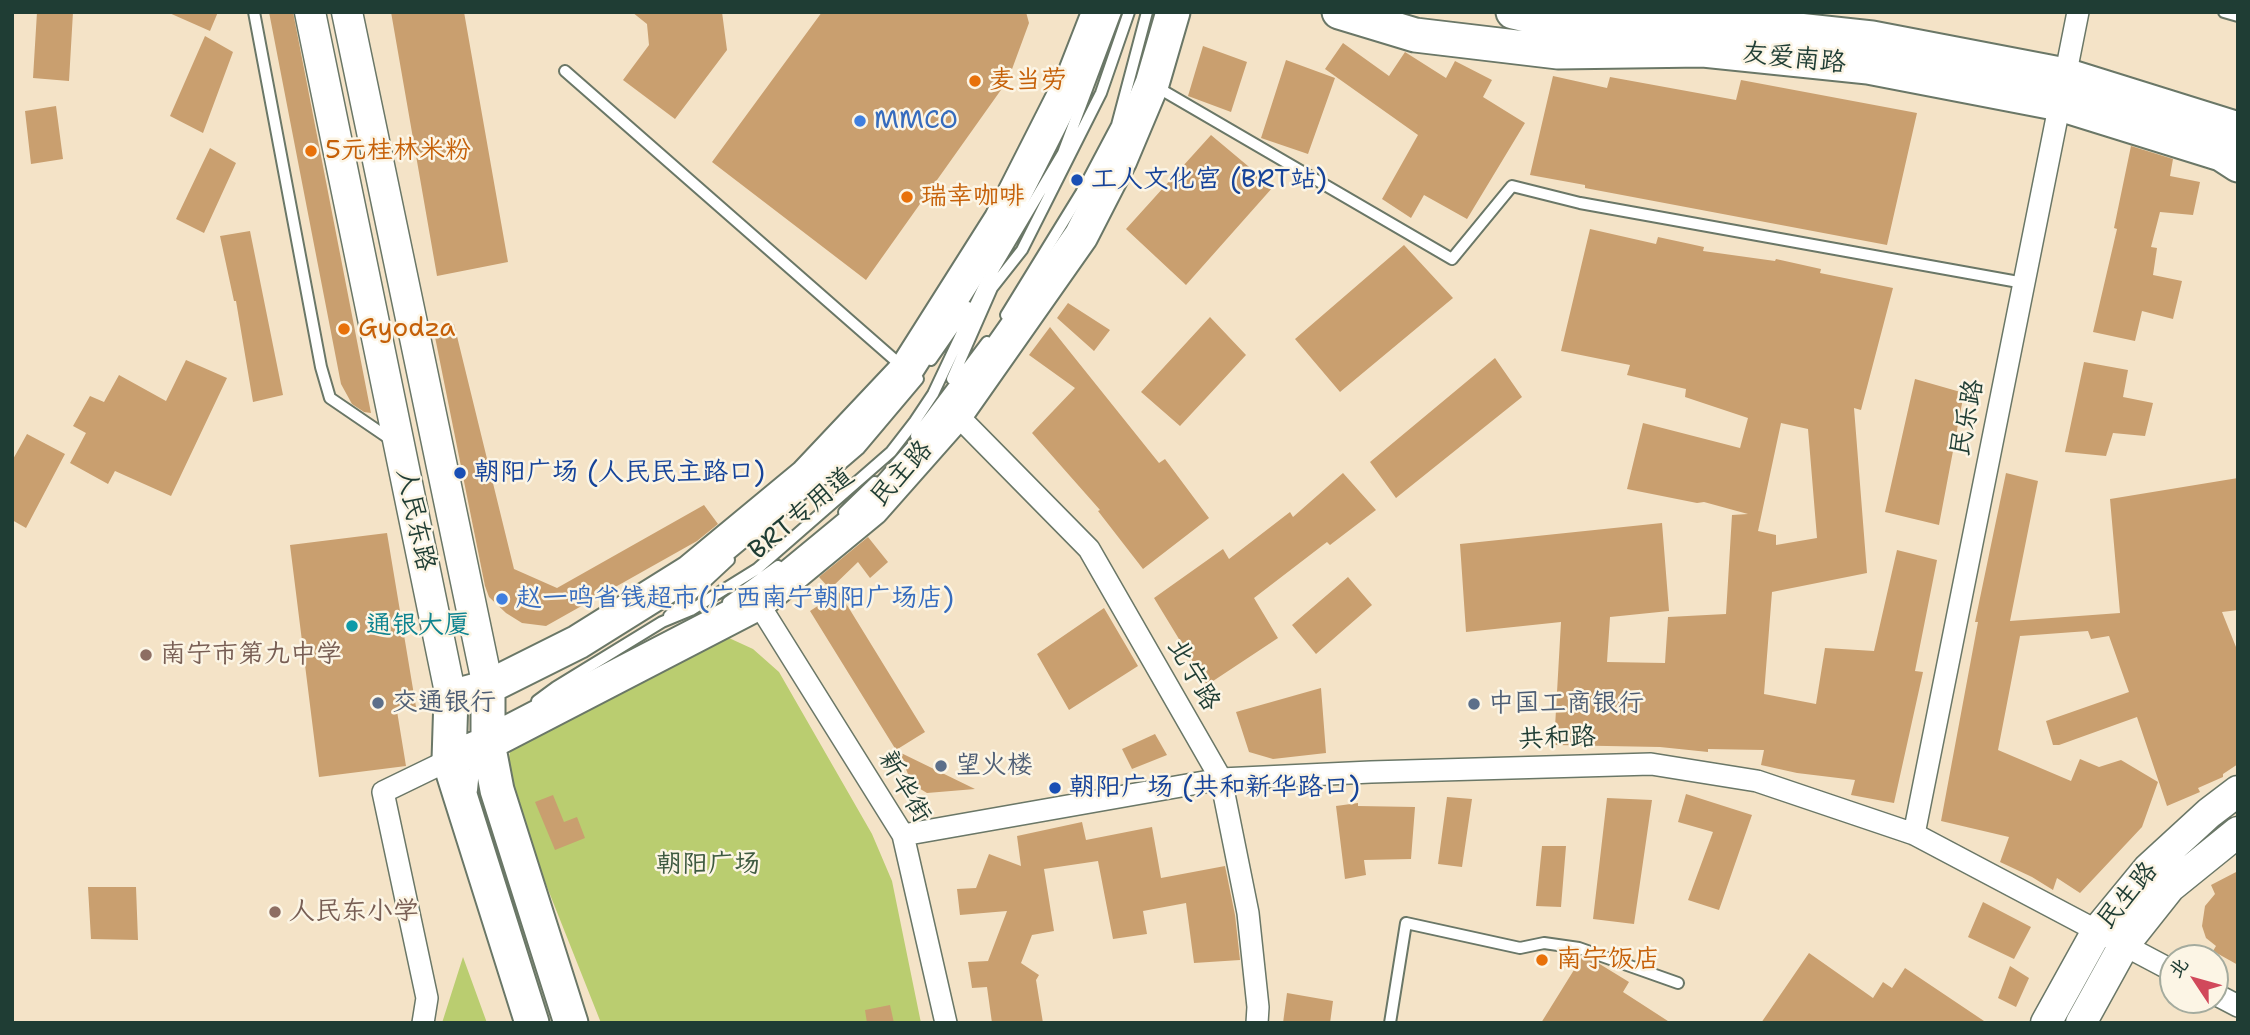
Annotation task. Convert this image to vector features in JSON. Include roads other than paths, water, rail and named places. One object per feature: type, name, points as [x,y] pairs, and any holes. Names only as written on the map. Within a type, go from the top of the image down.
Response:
[{"type":"main road","name":"人民东路","points":[[310,12],[451,697],[449,760],[539,1005]]},
{"type":"main road","name":"人民东路","points":[[347,12],[488,687],[488,743],[497,790],[571,1023]]},
{"type":"main road","points":[[451,697],[488,687],[578,642],[690,572],[806,476],[906,370],[1002,220],[1074,76],[1099,12]]},
{"type":"main road","name":"民主路","points":[[449,760],[488,743],[758,603],[872,509],[1080,236],[1120,160],[1152,84],[1173,12]]},
{"type":"main road","name":"友爱南路","points":[[1339,12],[1415,35],[1558,52],[1703,50],[2063,90],[2221,154],[2238,165]]},
{"type":"main road","name":"友爱南路","points":[[1513,12],[1560,23],[1704,20],[1872,38],[2063,90],[2238,129]]},
{"type":"main road","name":"民生路","points":[[2046,1023],[2097,931],[2148,869],[2200,821],[2238,791]]},
{"type":"main road","name":"民生路","points":[[2081,1023],[2124,945],[2170,887],[2238,832]]},
{"type":"street","name":"民乐路","points":[[1914,834],[2078,12]]},
{"type":"street","name":"北宁路","points":[[949,407],[1089,549],[1221,779],[1248,913],[1258,1007],[1257,1023]]},
{"type":"street","name":"新华街","points":[[758,603],[903,835],[946,1023]]},
{"type":"street","points":[[423,1023],[427,998],[383,792],[449,760]]},
{"type":"street","name":"共和路","points":[[903,835],[1221,779],[1651,764],[1757,781],[1914,834],[2159,964]]},
{"type":"lane","points":[[254,12],[321,367],[330,398],[399,446]]},
{"type":"lane","name":"BRT专用道","points":[[819,483],[859,449],[907,394],[986,282],[1063,153],[1116,12]]},
{"type":"lane","name":"BRT专用道","points":[[949,407],[992,288],[1022,250],[1101,93],[1129,12]]},
{"type":"lane","points":[[1002,322],[1081,193],[1117,125],[1147,12]]},
{"type":"lane","points":[[2224,12],[2238,16]]},
{"type":"lane","points":[[565,71],[906,370]]},
{"type":"lane","points":[[1152,84],[1452,259],[1512,186],[1580,203],[2024,284]]},
{"type":"lane","name":"BRT专用道","points":[[558,1023],[539,1005],[478,816],[471,785],[474,770],[488,743],[556,687],[662,622],[691,610],[757,569],[891,452],[933,394],[986,282]]},
{"type":"lane","name":"BRT专用道","points":[[836,519],[949,407],[994,332]]},
{"type":"lane","name":"BRT专用道","points":[[662,622],[739,552]]},
{"type":"lane","name":"BRT专用道","points":[[721,608],[784,561]]},
{"type":"lane","name":"BRT专用道","points":[[488,743],[540,707],[685,627]]},
{"type":"lane","points":[[488,743],[485,773],[491,810]]},
{"type":"lane","points":[[503,850],[508,863]]},
{"type":"lane","points":[[520,903],[529,930]]},
{"type":"lane","points":[[1390,1023],[1406,923],[1520,948],[1544,943],[1579,948],[1678,983]]},
{"type":"place","name":"麦当劳","points":[[975,81]]},
{"type":"place","name":"MMCO","points":[[860,121]]},
{"type":"place","name":"5元桂林米粉","points":[[311,151]]},
{"type":"place","name":"工人文化宫 (BRT站)","points":[[1077,180]]},
{"type":"place","name":"瑞幸咖啡","points":[[907,197]]},
{"type":"place","name":"Gyodza","points":[[344,329]]},
{"type":"place","name":"朝阳广场 (人民民主路口)","points":[[460,473]]},
{"type":"place","name":"赵一鸣省钱超市(广西南宁朝阳广场店)","points":[[502,599]]},
{"type":"place","name":"通银大厦","points":[[352,626]]},
{"type":"place","name":"南宁市第九中学","points":[[146,655]]},
{"type":"place","name":"交通银行","points":[[378,703]]},
{"type":"place","name":"中国工商银行","points":[[1474,704]]},
{"type":"place","name":"望火楼","points":[[941,766]]},
{"type":"place","name":"朝阳广场 (共和新华路口)","points":[[1055,788]]},
{"type":"place","name":"人民东小学","points":[[275,912]]},
{"type":"place","name":"南宁饭店","points":[[1542,960]]},
{"type":"park label","name":"朝阳广场","points":[[708,865]]}]
